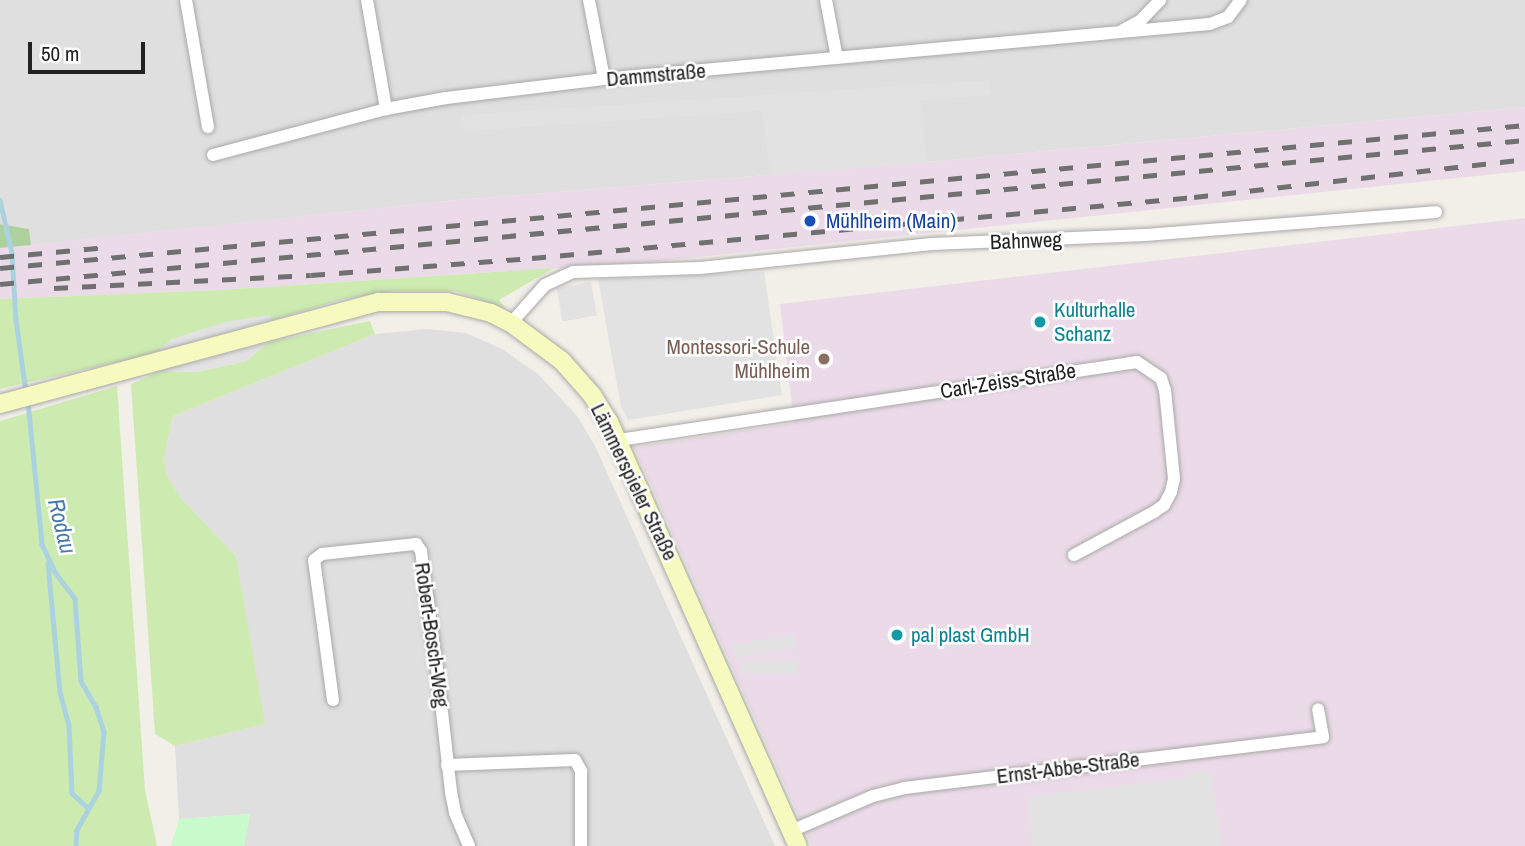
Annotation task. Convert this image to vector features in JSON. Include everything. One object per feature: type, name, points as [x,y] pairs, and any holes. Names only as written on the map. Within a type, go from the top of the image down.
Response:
[{"type":"main road","name":"Lämmerspieler Straße","points":[[0,404],[378,302],[447,302],[491,313],[511,323],[547,347],[579,378],[619,440],[795,839]]},
{"type":"street","points":[[186,0],[208,127]]},
{"type":"street","points":[[367,0],[386,109]]},
{"type":"street","points":[[589,0],[604,79]]},
{"type":"street","points":[[826,0],[837,58]]},
{"type":"street","points":[[1105,35],[1140,21],[1160,0]]},
{"type":"street","name":"Dammstraße","points":[[213,155],[386,109],[485,92],[1210,24],[1228,17],[1241,0]]},
{"type":"street","name":"Bahnweg","points":[[511,323],[545,285],[573,272],[700,268],[944,243],[1145,235],[1436,212]]},
{"type":"street","name":"Carl-Zeiss-Straße","points":[[619,440],[1137,362],[1161,378],[1166,390],[1174,480],[1171,492],[1164,505],[1154,512],[1074,555]]},
{"type":"street","name":"Robert-Bosch-Weg","points":[[333,700],[314,559],[322,554],[416,544],[421,551],[455,813],[469,846]]},
{"type":"street","name":"Ernst-Abbe-Straße","points":[[795,839],[845,807],[896,790],[1323,737],[1318,709]]},
{"type":"street","points":[[447,765],[575,760],[581,771],[581,846]]},
{"type":"shaded area","points":[[0,0],[1525,0],[1525,107],[927,162],[457,200],[31,245],[29,229],[0,224]]},
{"type":"shaded area","points":[[989,80],[991,95],[920,100],[927,162],[770,174],[762,111],[467,131],[459,125],[462,115]]},
{"type":"shaded area","points":[[1525,107],[1525,171],[650,262],[219,290],[0,299],[0,248],[457,200],[927,162]]},
{"type":"shaded area","points":[[1525,218],[1525,846],[812,846],[634,447],[794,423],[780,304]]},
{"type":"shaded area","points":[[764,272],[782,395],[628,420],[621,407],[598,279]]},
{"type":"shaded area","points":[[591,282],[597,315],[562,322],[557,288]]},
{"type":"shaded area","points":[[269,315],[272,320],[156,353],[172,339],[225,322]]},
{"type":"shaded area","points":[[427,329],[466,333],[502,349],[538,374],[578,417],[596,448],[775,846],[244,846],[250,814],[179,819],[175,746],[264,724],[236,556],[180,497],[167,476],[164,459],[173,416],[375,334]]},
{"type":"shaded area","points":[[269,342],[246,361],[197,372],[161,371]]},
{"type":"shaded area","points":[[794,635],[796,648],[734,658],[732,645]]},
{"type":"shaded area","points":[[741,661],[798,661],[798,673],[741,673]]},
{"type":"shaded area","points":[[1206,770],[1207,775],[1212,775],[1221,846],[1033,846],[1027,797],[1191,777],[1191,772]]},
{"type":"green space","points":[[0,224],[29,229],[31,245],[0,248]]},
{"type":"green space","points":[[554,268],[499,300],[505,308],[455,291],[393,291],[344,299],[272,320],[269,315],[172,339],[156,353],[0,389],[0,299],[219,290]]},
{"type":"green space","points":[[370,321],[375,334],[173,416],[164,459],[167,476],[180,497],[236,556],[265,724],[175,746],[155,734],[131,384],[161,371],[197,372],[246,361],[269,342]]},
{"type":"green space","points":[[117,386],[145,790],[157,846],[0,846],[0,421]]},
{"type":"green space","points":[[250,814],[244,846],[171,846],[179,819]]},
{"type":"waterway","name":"Rodau","points":[[0,200],[12,253],[16,320],[26,392]]},
{"type":"waterway","name":"Rodau","points":[[28,401],[42,544],[55,572],[75,599],[81,681],[96,707],[104,732],[99,791],[77,830],[76,846]]},
{"type":"waterway","points":[[48,563],[60,692],[69,725],[72,793],[88,808]]},
{"type":"railway","points":[[0,268],[1525,125]]},
{"type":"railway","points":[[0,284],[1525,140]]},
{"type":"railway","points":[[54,288],[311,275],[532,258],[1194,197],[1525,159]]},
{"type":"railway","points":[[0,257],[108,247]]},
{"type":"place","name":"Mühlheim (Main)","points":[[810,221]]},
{"type":"place","name":"Kulturhalle Schanz","points":[[1040,322]]},
{"type":"place","name":"Montessori-Schule Mühlheim","points":[[824,359]]},
{"type":"place","name":"pal plast GmbH","points":[[897,635]]}]
